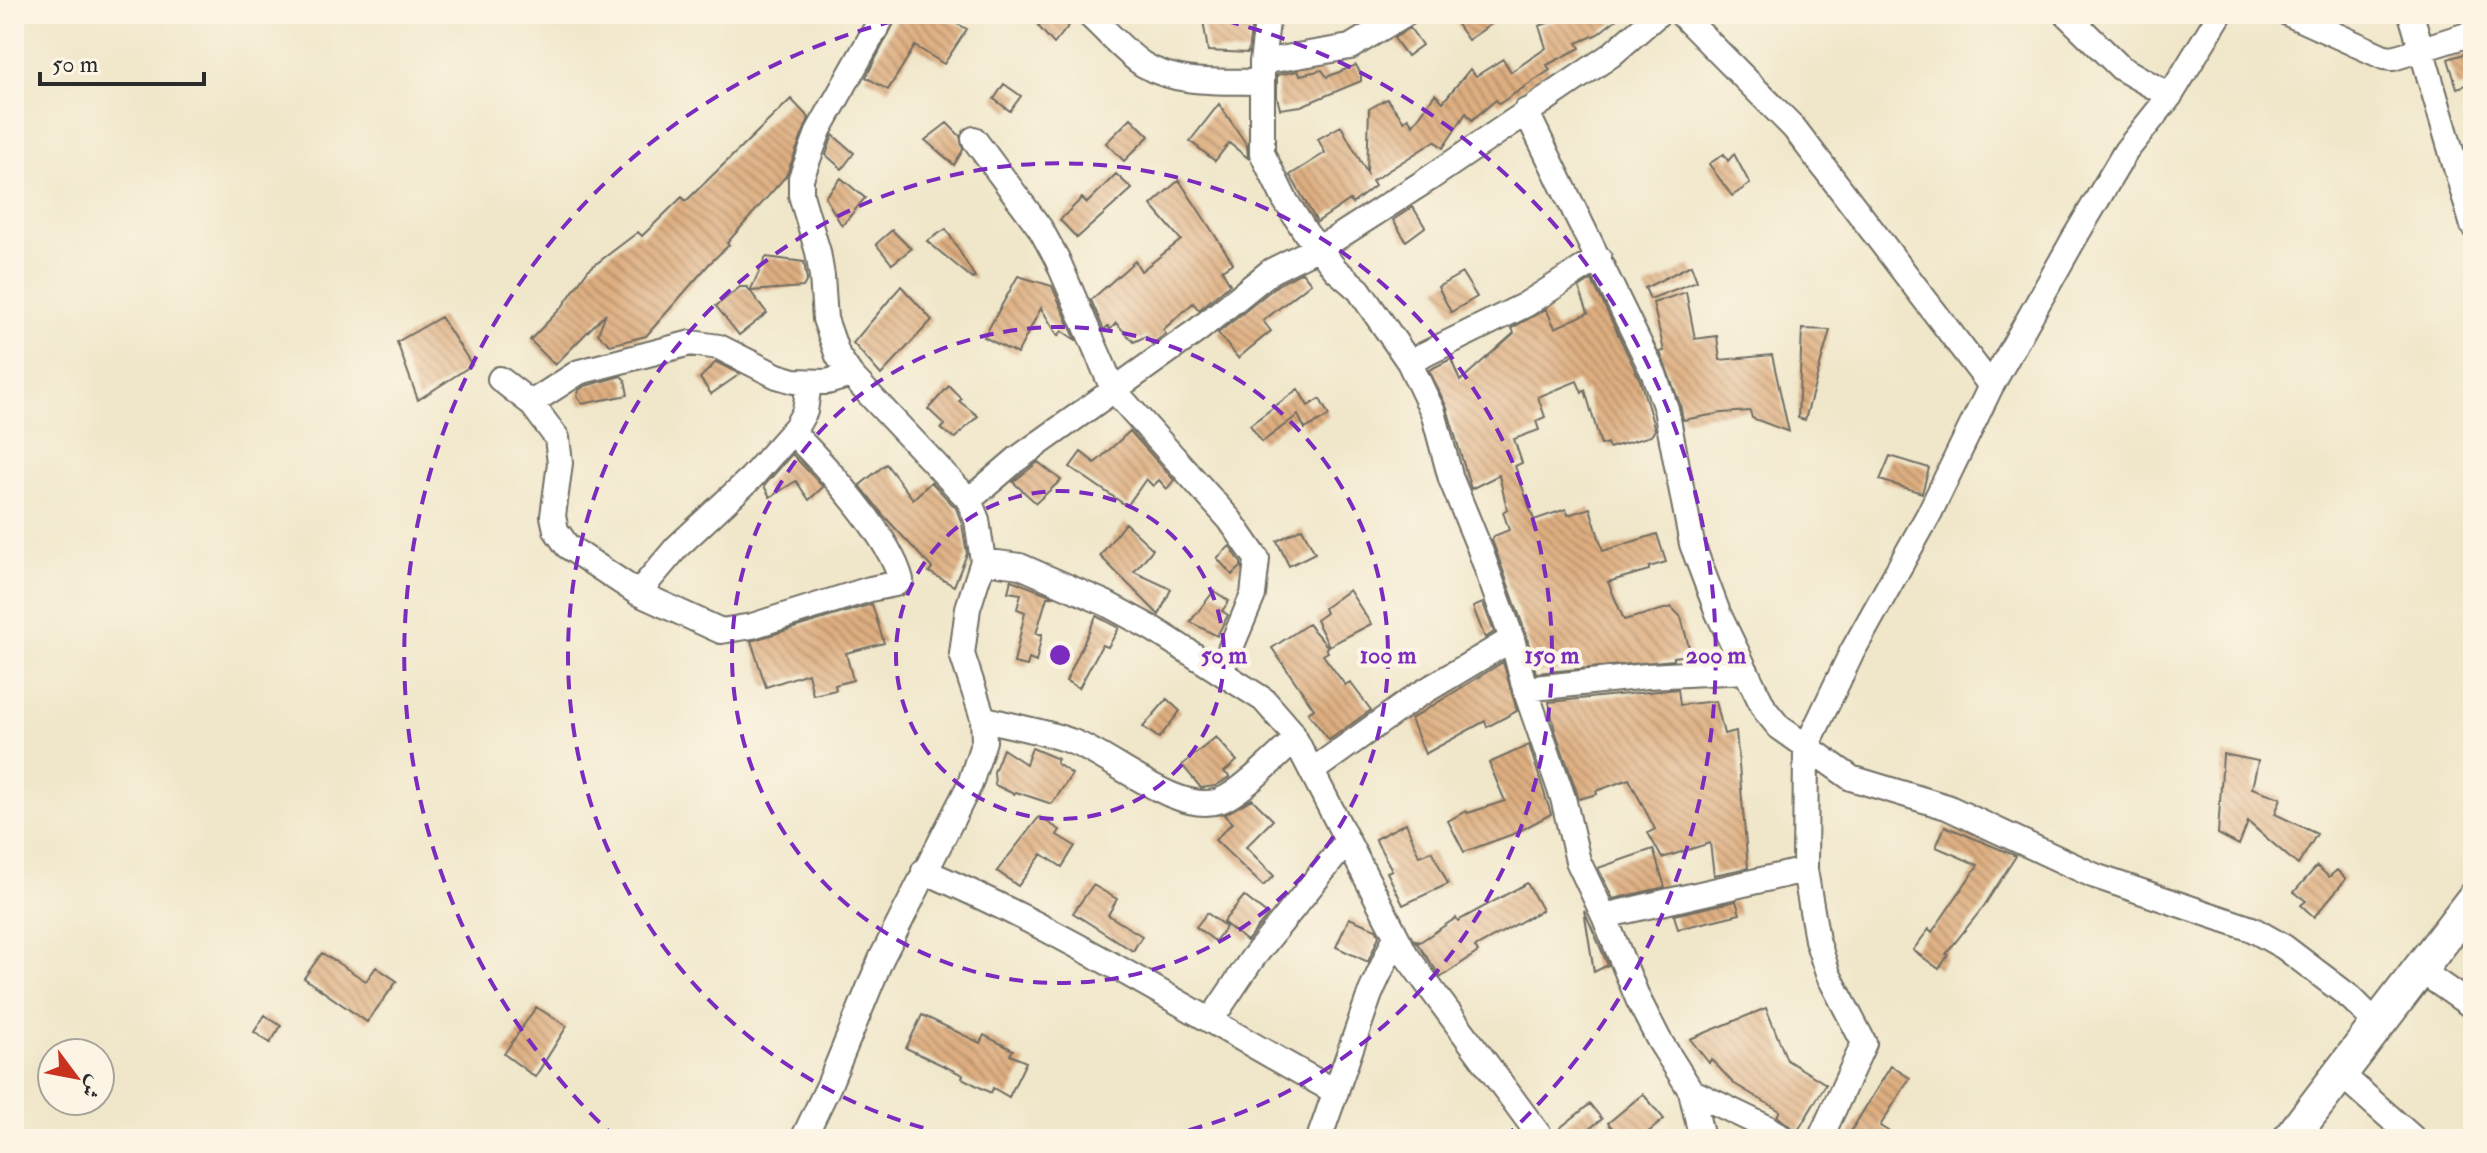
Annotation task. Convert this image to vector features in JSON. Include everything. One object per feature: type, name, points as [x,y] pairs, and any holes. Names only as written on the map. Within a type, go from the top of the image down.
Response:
[{"type":"street","points":[[803,1139],[881,959],[970,784],[984,741],[983,718],[962,654],[968,608],[983,561],[977,520],[969,500],[851,375],[838,356],[825,319],[818,252],[801,195],[801,178],[819,130],[884,14]]},
{"type":"street","points":[[1088,14],[1142,64],[1159,72],[1192,80],[1262,72],[1350,47],[1405,14]]},
{"type":"street","points":[[1268,14],[1262,72],[1262,153],[1285,200],[1317,249],[1359,290],[1409,362],[1433,412],[1451,479],[1512,639],[1525,689],[1563,798],[1578,861],[1638,999],[1691,1091],[1702,1139]]},
{"type":"street","points":[[969,500],[1030,450],[1198,330],[1271,271],[1317,249],[1371,217],[1611,55],[1658,14]]},
{"type":"street","points":[[1681,14],[1794,128],[1991,386]]},
{"type":"street","points":[[2066,14],[2121,68],[2170,96]]},
{"type":"street","points":[[1820,1139],[1864,1043],[1828,974],[1817,940],[1805,870],[1806,748],[1852,652],[1929,514],[1991,386],[2126,151],[2170,96],[2220,14]]},
{"type":"street","points":[[2289,14],[2384,57],[2393,58],[2473,33]]},
{"type":"street","points":[[2411,14],[2473,226]]},
{"type":"street","points":[[1526,111],[1654,374],[1666,409],[1692,544],[1718,613],[1765,710],[1779,727],[1851,778],[1947,807],[2095,876],[2252,929],[2284,947],[2351,998],[2378,1025]]},
{"type":"street","points":[[974,139],[1040,228],[1057,259],[1113,389],[1230,520],[1257,559],[1253,595],[1221,671]]},
{"type":"street","points":[[1409,362],[1525,305],[1599,258]]},
{"type":"street","points":[[531,403],[579,372],[691,343],[719,347],[777,376],[809,383],[851,375]]},
{"type":"street","points":[[500,379],[531,403],[557,438],[560,463],[553,516],[556,530],[567,546],[638,593],[721,631],[752,626],[900,582],[901,576],[888,552],[860,510],[792,432]]},
{"type":"street","points":[[638,593],[677,547],[751,478],[792,432],[805,411],[809,383]]},
{"type":"street","points":[[983,561],[1020,566],[1105,603],[1264,700],[1281,718],[1295,740],[1396,936],[1440,1003],[1542,1139]]},
{"type":"street","points":[[1312,771],[1415,697],[1512,639]]},
{"type":"street","points":[[1525,689],[1647,676],[1746,671]]},
{"type":"street","points":[[983,718],[1072,741],[1170,795],[1217,803],[1231,795],[1295,740]]},
{"type":"street","points":[[1211,1020],[1252,959],[1347,841]]},
{"type":"street","points":[[1604,916],[1719,887],[1805,870]]},
{"type":"street","points":[[924,871],[970,890],[1211,1020],[1336,1092]]},
{"type":"street","points":[[2290,1139],[2473,900]]},
{"type":"street","points":[[1319,1139],[1370,994],[1396,936]]},
{"type":"street","points":[[2420,970],[2473,1007]]},
{"type":"street","points":[[2341,1074],[2414,1139]]},
{"type":"street","points":[[1691,1091],[1784,1139]]},
{"type":"building","points":[[899,14],[939,14],[967,29],[944,64],[915,46],[888,90],[866,77]]},
{"type":"building","points":[[1054,14],[1073,14],[1074,19],[1054,44],[1038,26]]},
{"type":"building","points":[[1202,14],[1253,14],[1248,53],[1208,51]]},
{"type":"building","points":[[1469,14],[1506,14],[1468,40],[1456,23]]},
{"type":"building","points":[[1575,14],[1623,14],[1598,34],[1577,43],[1580,48],[1547,65],[1550,70],[1499,104],[1496,100],[1472,120],[1466,113],[1443,148],[1435,141],[1372,181],[1375,186],[1352,204],[1350,200],[1317,222],[1290,175],[1325,153],[1318,139],[1341,126],[1367,173],[1369,109],[1387,99],[1404,121],[1408,118],[1413,125],[1435,94],[1443,102],[1470,69],[1476,76],[1503,59],[1511,72],[1546,48],[1539,26]]},
{"type":"building","points":[[1410,28],[1422,45],[1407,56],[1394,38]]},
{"type":"building","points":[[2473,51],[2473,83],[2457,88],[2448,59]]},
{"type":"building","points":[[1356,65],[1361,81],[1301,106],[1280,109],[1277,75],[1298,71],[1300,75],[1322,70],[1327,77]]},
{"type":"building","points":[[1004,84],[1021,96],[1010,111],[994,99]]},
{"type":"building","points":[[791,99],[809,118],[786,176],[727,243],[729,245],[646,336],[610,345],[598,334],[606,313],[555,365],[530,340],[562,307],[588,270],[638,232],[642,236],[682,197],[686,201]]},
{"type":"building","points":[[1219,104],[1247,145],[1248,158],[1229,143],[1215,161],[1190,141]]},
{"type":"building","points":[[1131,118],[1149,136],[1124,161],[1106,143]]},
{"type":"building","points":[[947,123],[960,136],[963,150],[954,165],[925,140]]},
{"type":"building","points":[[833,135],[854,153],[842,169],[826,155]]},
{"type":"building","points":[[1724,154],[1728,161],[1734,154],[1750,184],[1732,196],[1709,164]]},
{"type":"building","points":[[1116,174],[1132,189],[1077,238],[1060,220],[1082,198],[1087,203]]},
{"type":"building","points":[[841,178],[865,198],[842,226],[825,197]]},
{"type":"building","points":[[1179,180],[1233,263],[1222,270],[1230,284],[1199,310],[1193,303],[1163,330],[1166,334],[1152,344],[1146,336],[1134,342],[1116,323],[1110,330],[1108,326],[1104,330],[1091,300],[1135,261],[1141,271],[1181,240],[1151,205]]},
{"type":"building","points":[[1413,207],[1425,227],[1406,241],[1393,220]]},
{"type":"building","points":[[946,229],[975,277],[973,279],[927,241]]},
{"type":"building","points":[[892,230],[911,249],[892,264],[876,244]]},
{"type":"building","points":[[766,257],[804,262],[807,280],[803,287],[750,291]]},
{"type":"building","points":[[1691,265],[1697,281],[1650,299],[1645,288]]},
{"type":"building","points":[[1302,272],[1311,283],[1263,321],[1271,331],[1238,358],[1218,333],[1279,284]]},
{"type":"building","points":[[1462,273],[1477,297],[1451,312],[1438,287]]},
{"type":"building","points":[[1018,276],[1052,286],[1076,340],[1062,331],[1058,336],[1041,308],[1017,354],[984,337]]},
{"type":"building","points":[[1592,280],[1640,380],[1655,430],[1651,436],[1609,448],[1607,443],[1601,445],[1585,390],[1582,393],[1577,381],[1538,397],[1545,417],[1536,421],[1539,430],[1514,439],[1522,463],[1515,466],[1534,520],[1566,509],[1568,515],[1590,508],[1603,551],[1657,534],[1666,562],[1608,582],[1624,620],[1671,607],[1681,617],[1691,655],[1674,657],[1674,660],[1536,673],[1526,634],[1492,540],[1494,536],[1509,530],[1503,512],[1507,509],[1499,475],[1471,489],[1447,408],[1429,370],[1451,359],[1460,381],[1514,333],[1512,328],[1546,309],[1555,328],[1588,313],[1579,288]]},
{"type":"building","points":[[901,286],[932,320],[881,375],[853,343]]},
{"type":"building","points":[[740,287],[747,287],[767,313],[739,335],[716,306]]},
{"type":"building","points":[[1686,292],[1695,339],[1717,336],[1720,360],[1772,355],[1789,432],[1752,418],[1750,411],[1683,420],[1660,352],[1664,351],[1653,303]]},
{"type":"building","points":[[441,317],[472,365],[418,400],[397,342]]},
{"type":"building","points":[[1802,329],[1830,330],[1805,420],[1798,418]]},
{"type":"building","points":[[716,362],[740,374],[711,394],[700,378]]},
{"type":"building","points":[[621,376],[628,395],[582,404],[577,396],[585,386]]},
{"type":"building","points":[[949,386],[962,399],[959,401],[978,416],[955,438],[941,429],[945,425],[928,409]]},
{"type":"building","points":[[1298,389],[1308,406],[1320,399],[1329,416],[1305,429],[1298,415],[1262,442],[1250,425]]},
{"type":"building","points":[[1130,431],[1174,480],[1167,489],[1159,480],[1153,486],[1146,479],[1127,506],[1070,467],[1081,452],[1095,463]]},
{"type":"building","points":[[792,454],[823,487],[809,500],[796,481],[770,497],[764,486]]},
{"type":"building","points":[[1890,456],[1929,468],[1922,493],[1880,480]]},
{"type":"building","points":[[1038,462],[1061,480],[1036,503],[1013,482]]},
{"type":"building","points":[[886,464],[913,499],[931,482],[956,508],[967,554],[954,586],[929,572],[932,568],[860,485]]},
{"type":"building","points":[[1125,523],[1153,549],[1134,572],[1171,589],[1159,615],[1100,556]]},
{"type":"building","points":[[1302,528],[1315,553],[1289,566],[1277,541]]},
{"type":"building","points":[[1230,546],[1241,563],[1232,575],[1217,558]]},
{"type":"building","points":[[1011,580],[1055,597],[1047,597],[1036,634],[1042,634],[1036,662],[1029,659],[1027,666],[1014,663],[1025,612],[1017,609],[1021,594],[1008,592]]},
{"type":"building","points":[[1349,590],[1371,624],[1329,646],[1316,620],[1326,613],[1324,608]]},
{"type":"building","points":[[1214,591],[1229,601],[1222,611],[1228,615],[1217,636],[1190,622]]},
{"type":"building","points":[[1483,603],[1494,632],[1485,638],[1473,607]]},
{"type":"building","points":[[872,604],[884,643],[846,653],[853,680],[835,685],[836,690],[813,695],[808,673],[766,687],[751,641]]},
{"type":"building","points":[[1096,616],[1119,628],[1108,647],[1102,645],[1079,688],[1066,681]]},
{"type":"building","points":[[1308,624],[1328,647],[1328,652],[1323,655],[1345,685],[1350,682],[1371,710],[1329,740],[1308,713],[1314,709],[1272,648]]},
{"type":"building","points":[[1503,662],[1517,711],[1487,727],[1485,721],[1425,754],[1411,719]]},
{"type":"building","points":[[1678,689],[1680,705],[1716,701],[1724,734],[1736,731],[1748,868],[1714,875],[1710,843],[1662,858],[1648,833],[1655,829],[1629,779],[1579,799],[1554,727],[1549,702]]},
{"type":"building","points":[[1167,699],[1180,711],[1159,738],[1143,727]]},
{"type":"building","points":[[1216,737],[1237,761],[1224,772],[1230,777],[1215,786],[1201,788],[1182,765]]},
{"type":"building","points":[[1529,745],[1551,814],[1516,833],[1464,852],[1448,821],[1466,811],[1468,813],[1505,801],[1489,763]]},
{"type":"building","points":[[1032,748],[1058,759],[1056,763],[1072,774],[1052,804],[1016,792],[1014,794],[995,785],[994,772],[1003,749],[1026,764]]},
{"type":"building","points":[[2223,754],[2258,761],[2252,788],[2281,798],[2275,814],[2317,834],[2298,865],[2248,822],[2239,845],[2218,834]]},
{"type":"building","points":[[1252,799],[1273,820],[1246,847],[1274,876],[1263,886],[1215,840],[1232,823],[1224,815]]},
{"type":"building","points":[[1039,817],[1060,830],[1057,835],[1075,846],[1062,867],[1042,854],[1018,886],[997,871]]},
{"type":"building","points":[[1406,823],[1419,856],[1432,851],[1448,884],[1403,905],[1387,872],[1392,870],[1375,839]]},
{"type":"building","points":[[1945,826],[2016,856],[1984,906],[1946,954],[1939,969],[1913,950],[1929,929],[1932,932],[1978,865],[1936,847]]},
{"type":"building","points":[[1653,849],[1665,887],[1613,899],[1598,868]]},
{"type":"building","points":[[2317,866],[2329,877],[2337,870],[2346,879],[2314,917],[2301,905],[2306,901],[2294,892]]},
{"type":"building","points":[[1527,883],[1542,910],[1475,947],[1478,952],[1441,977],[1415,940],[1420,942],[1456,918],[1458,921]]},
{"type":"building","points":[[1093,885],[1117,899],[1108,915],[1142,936],[1133,951],[1073,913]]},
{"type":"building","points":[[1244,896],[1268,915],[1247,941],[1223,922]]},
{"type":"building","points":[[1736,901],[1740,914],[1678,929],[1674,915]]},
{"type":"building","points":[[1584,910],[1608,965],[1594,972]]},
{"type":"building","points":[[1207,913],[1226,927],[1215,941],[1196,927]]},
{"type":"building","points":[[1349,918],[1376,929],[1379,936],[1368,962],[1336,947]]},
{"type":"building","points":[[322,953],[366,981],[376,967],[397,981],[367,1022],[304,978]]},
{"type":"building","points":[[536,1007],[567,1026],[535,1077],[504,1054]]},
{"type":"building","points":[[1766,1008],[1787,1060],[1826,1084],[1797,1132],[1777,1116],[1780,1111],[1733,1083],[1711,1059],[1709,1063],[1690,1039]]},
{"type":"building","points":[[265,1015],[281,1026],[270,1043],[254,1032]]},
{"type":"building","points":[[922,1015],[980,1043],[984,1035],[1013,1050],[1010,1055],[1026,1062],[1009,1097],[993,1088],[991,1093],[962,1078],[963,1075],[906,1048]]},
{"type":"building","points":[[1891,1066],[1910,1078],[1880,1126],[1901,1139],[1846,1139]]},
{"type":"building","points":[[1643,1094],[1664,1119],[1640,1139],[1621,1139],[1608,1123]]},
{"type":"building","points":[[1590,1104],[1602,1119],[1576,1139],[1569,1139],[1560,1128]]}]
